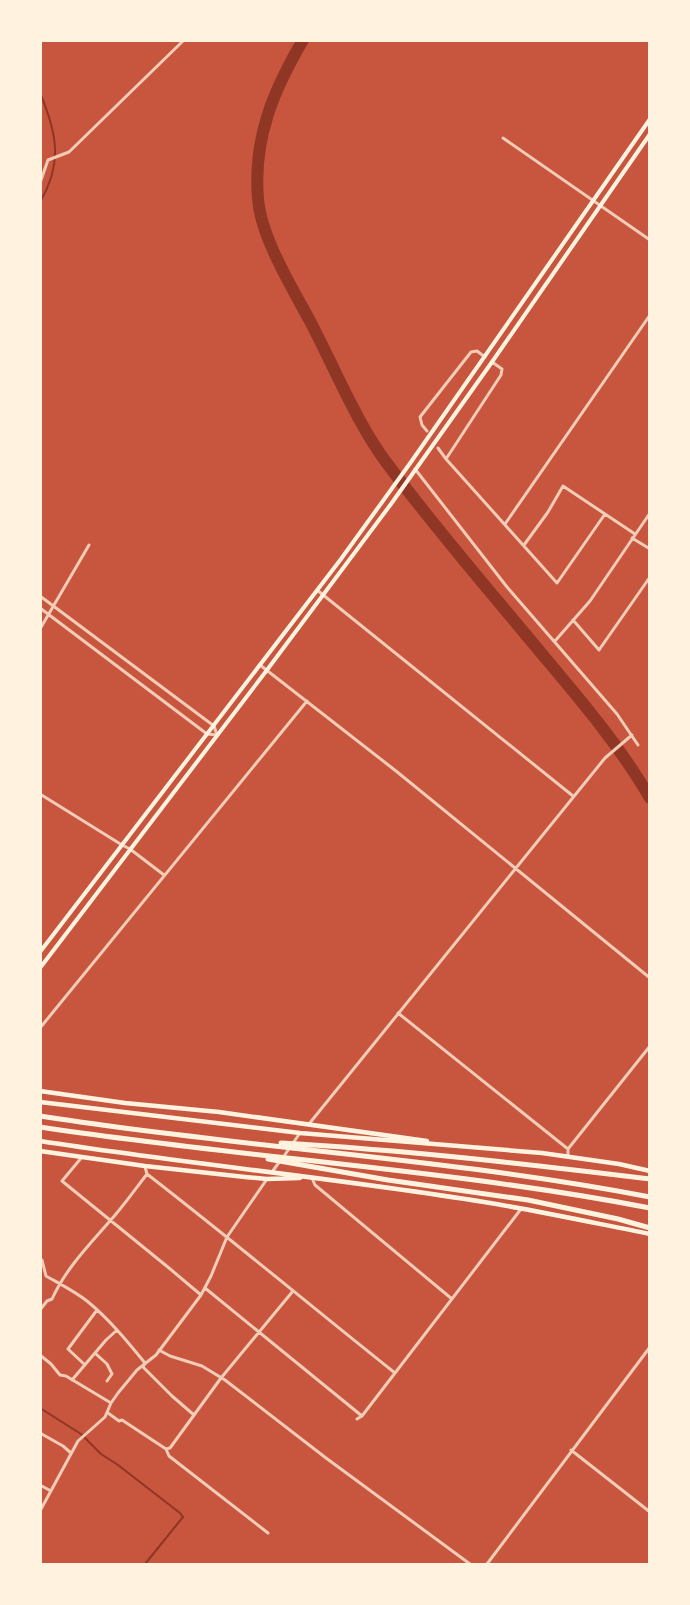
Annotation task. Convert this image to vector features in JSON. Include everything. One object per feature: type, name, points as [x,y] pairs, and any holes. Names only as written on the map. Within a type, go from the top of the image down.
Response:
[{"type":"highway","points":[[40,1091],[125,1103],[219,1112],[446,1145]]},
{"type":"highway","points":[[40,1102],[300,1133],[568,1157],[650,1171]]},
{"type":"highway","points":[[40,1116],[138,1130],[464,1167],[550,1179],[650,1197]]},
{"type":"highway","points":[[40,1126],[184,1146],[462,1178],[650,1208]]},
{"type":"highway","points":[[221,1139],[504,1161],[650,1179]]},
{"type":"highway","points":[[40,1141],[435,1195],[650,1234]]},
{"type":"highway","points":[[184,1146],[388,1180],[509,1197],[618,1219],[650,1228]]},
{"type":"highway","points":[[40,1151],[145,1166],[267,1179],[312,1178]]},
{"type":"main road","points":[[40,952],[385,499],[650,119]]},
{"type":"main road","points":[[40,968],[391,504],[650,134]]},
{"type":"street","points":[[40,183],[48,160],[69,152],[184,40]]},
{"type":"street","points":[[503,138],[650,240]]},
{"type":"street","points":[[505,524],[650,315]]},
{"type":"street","points":[[427,431],[420,417],[471,352],[477,351],[485,357]]},
{"type":"street","points":[[446,459],[501,375],[502,369],[492,362]]},
{"type":"street","points":[[438,448],[557,583],[605,514]]},
{"type":"street","points":[[416,469],[507,587],[617,714],[638,746]]},
{"type":"street","points":[[524,545],[548,512],[563,486],[605,514],[650,549]]},
{"type":"street","points":[[555,641],[590,601],[650,513]]},
{"type":"street","points":[[40,629],[89,545]]},
{"type":"street","points":[[573,620],[599,650],[650,577]]},
{"type":"street","points":[[317,590],[573,796]]},
{"type":"street","points":[[40,596],[214,726],[217,735],[207,734],[40,608]]},
{"type":"street","points":[[260,665],[396,771],[650,978]]},
{"type":"street","points":[[40,1028],[307,701]]},
{"type":"street","points":[[309,1124],[573,796],[605,758],[631,736]]},
{"type":"street","points":[[40,794],[130,849],[164,875]]},
{"type":"street","points":[[399,1013],[568,1149]]},
{"type":"street","points":[[568,1157],[568,1149],[650,1046]]},
{"type":"street","points":[[272,1172],[300,1133]]},
{"type":"street","points":[[82,1157],[62,1181],[201,1295]]},
{"type":"street","points":[[145,1166],[147,1174],[395,1373]]},
{"type":"street","points":[[40,1310],[47,1301],[52,1299],[59,1283],[147,1174]]},
{"type":"street","points":[[312,1178],[315,1185],[452,1299]]},
{"type":"street","points":[[40,1511],[79,1439],[105,1418],[111,1403],[137,1370],[159,1350],[201,1295],[227,1237],[267,1179]]},
{"type":"street","points":[[357,1419],[362,1416],[521,1209]]},
{"type":"street","points":[[40,1259],[46,1276],[86,1300],[117,1330],[145,1363]]},
{"type":"street","points":[[205,1288],[362,1416]]},
{"type":"street","points":[[166,1449],[170,1448],[221,1378],[293,1291]]},
{"type":"street","points":[[85,1365],[68,1349],[97,1310]]},
{"type":"street","points":[[72,1380],[117,1330]]},
{"type":"street","points":[[487,1564],[650,1347]]},
{"type":"street","points":[[159,1350],[201,1366],[225,1380],[470,1564]]},
{"type":"street","points":[[96,1354],[107,1364],[112,1374],[107,1381]]},
{"type":"street","points":[[41,1356],[60,1375],[66,1376],[111,1403]]},
{"type":"street","points":[[145,1363],[143,1367],[194,1415]]},
{"type":"street","points":[[108,1413],[166,1449],[169,1456],[268,1533]]},
{"type":"street","points":[[40,1433],[71,1453]]},
{"type":"street","points":[[571,1450],[650,1512]]},
{"type":"street","points":[[40,1485],[51,1491]]},
{"type":"waterway","points":[[303,40],[274,97],[262,136],[257,177],[258,199],[260,214],[271,246],[377,450],[447,540],[602,727],[650,798]]},
{"type":"waterway","points":[[40,93],[54,135],[55,148],[52,175],[40,202]]},
{"type":"waterway","points":[[40,1408],[81,1434],[101,1454],[183,1517],[145,1564]]}]
